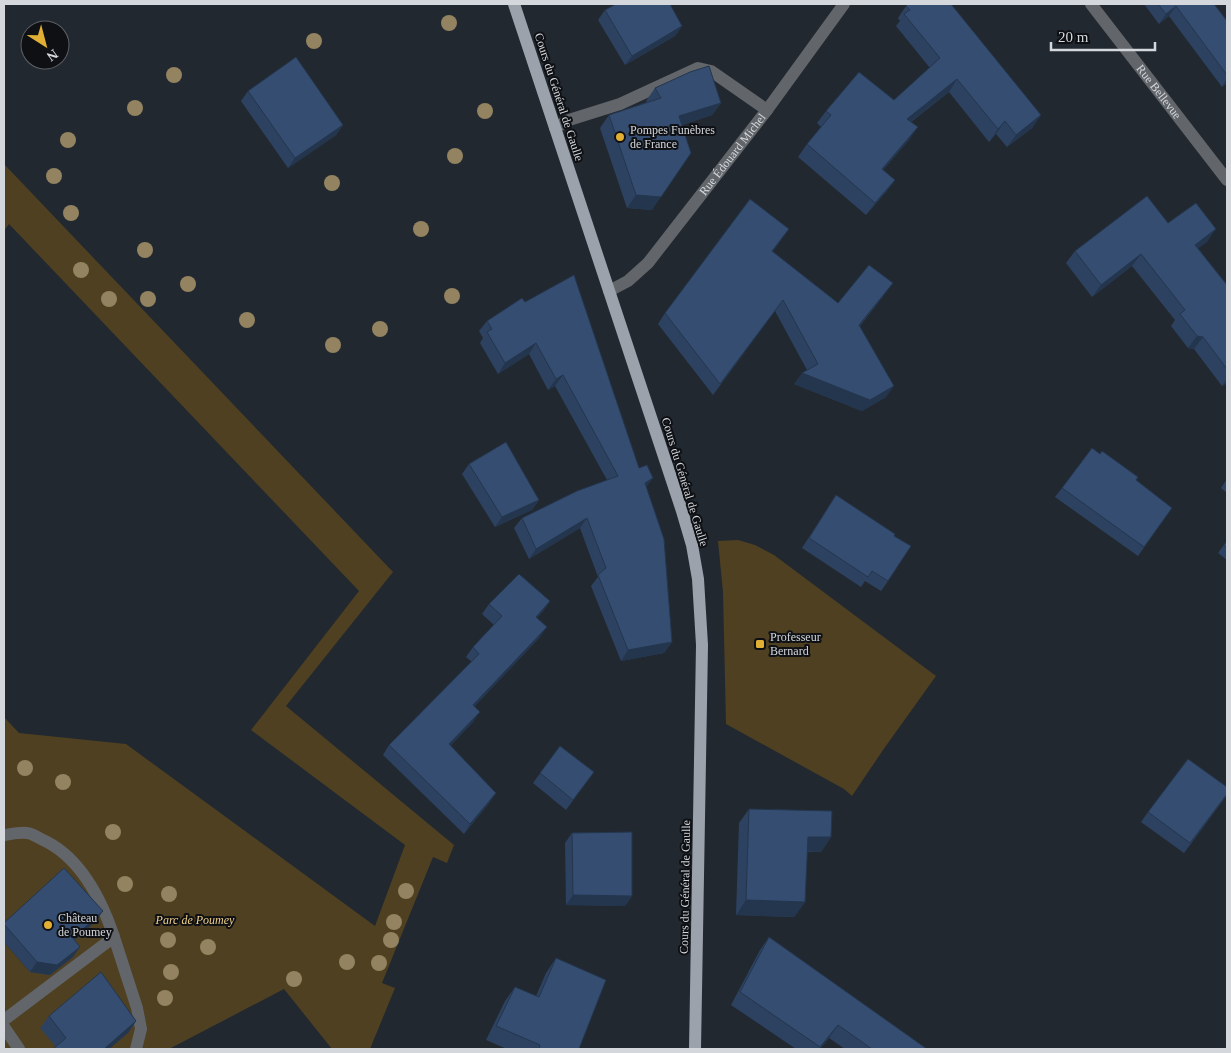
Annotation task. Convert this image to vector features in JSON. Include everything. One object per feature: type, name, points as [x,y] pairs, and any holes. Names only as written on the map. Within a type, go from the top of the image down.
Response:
[{"type":"main road","name":"Cours du Général de Gaulle","points":[[514,4],[682,511],[692,545],[698,578],[701,612],[702,682],[695,1049]]},
{"type":"street","name":"Rue Édouard Michel","points":[[609,291],[628,282],[648,263],[767,110],[844,4]]},
{"type":"street","name":"Rue Bellevue","points":[[1091,4],[1227,180]]},
{"type":"street","points":[[555,128],[569,120],[620,104],[698,68],[711,71],[767,110]]},
{"type":"street","points":[[4,835],[27,833],[54,845],[72,861],[92,886],[106,915],[137,1008],[141,1029],[136,1049]]},
{"type":"street","points":[[4,1020],[114,937]]},
{"type":"street","points":[[4,1027],[19,1049]]},
{"type":"green space","name":"Parc de Poumey","points":[[4,164],[393,572],[286,706],[454,845],[447,863],[433,857],[382,983],[395,988],[370,1049],[332,1049],[284,989],[169,1049],[109,1049],[128,1032],[57,1049],[4,1049],[4,942],[30,972],[4,926],[4,717],[19,733],[126,744],[375,926],[405,845],[251,730],[359,591],[9,224],[4,231]]},
{"type":"green space","points":[[738,540],[755,545],[774,555],[936,676],[852,796],[844,789],[726,724],[723,592],[718,541]]},
{"type":"building","points":[[616,4],[670,4],[682,26],[632,56],[605,10]]},
{"type":"building","points":[[908,4],[951,4],[1041,115],[1016,135],[1005,121],[998,129],[957,79],[907,119],[918,127],[882,169],[895,180],[875,203],[807,144],[831,115],[826,111],[859,72],[894,100],[940,58],[904,14],[910,10],[906,6]]},
{"type":"building","points":[[1158,4],[1214,4],[1227,21],[1227,75],[1176,6],[1166,14]]},
{"type":"building","points":[[296,57],[343,125],[295,158],[248,91]]},
{"type":"building","points":[[709,66],[721,103],[679,116],[691,153],[661,197],[636,195],[609,115],[661,98],[655,88],[690,72]]},
{"type":"building","points":[[1147,196],[1168,223],[1196,203],[1216,229],[1195,245],[1227,285],[1227,369],[1203,337],[1197,336],[1180,314],[1185,310],[1141,254],[1101,285],[1075,251]]},
{"type":"building","points":[[750,199],[789,229],[772,251],[838,303],[869,265],[893,283],[859,325],[894,386],[870,400],[802,373],[818,364],[783,300],[720,384],[665,313]]},
{"type":"building","points":[[574,275],[639,468],[647,465],[653,478],[645,483],[664,539],[672,642],[628,650],[598,575],[606,568],[587,518],[536,549],[522,518],[577,491],[618,476],[563,375],[556,379],[536,343],[505,363],[487,332],[492,329],[487,321],[522,298],[525,302]]},
{"type":"building","points":[[506,442],[539,500],[502,517],[469,464]]},
{"type":"building","points":[[1092,448],[1100,454],[1102,451],[1138,477],[1136,480],[1172,508],[1144,547],[1062,488]]},
{"type":"building","points":[[836,495],[911,546],[888,581],[872,571],[868,577],[809,538]]},
{"type":"building","points":[[519,574],[550,601],[536,617],[547,627],[473,705],[480,712],[449,744],[496,793],[470,824],[389,745],[479,654],[473,647],[502,616],[489,604]]},
{"type":"building","points":[[560,746],[594,772],[573,800],[540,773]]},
{"type":"building","points":[[1188,759],[1227,787],[1227,794],[1190,843],[1148,812]]},
{"type":"building","points":[[749,809],[832,811],[831,837],[808,837],[805,902],[746,900]]},
{"type":"building","points":[[632,832],[632,896],[573,895],[572,833]]},
{"type":"building","name":"Château de Poumey","points":[[64,868],[103,911],[73,938],[80,947],[57,965],[37,962],[4,923]]},
{"type":"building","points":[[769,937],[927,1049],[872,1049],[838,1025],[820,1047],[740,992]]},
{"type":"building","points":[[556,958],[606,980],[579,1049],[539,1049],[540,1045],[496,1026],[515,987],[539,997]]},
{"type":"building","points":[[101,972],[136,1021],[104,1049],[53,1049],[66,1038],[49,1016]]},
{"type":"place","name":"Pompes Funèbres de France","points":[[620,137]]},
{"type":"place","name":"Professeur Bernard","points":[[760,644]]},
{"type":"place","name":"Château de Poumey","points":[[48,925]]}]
